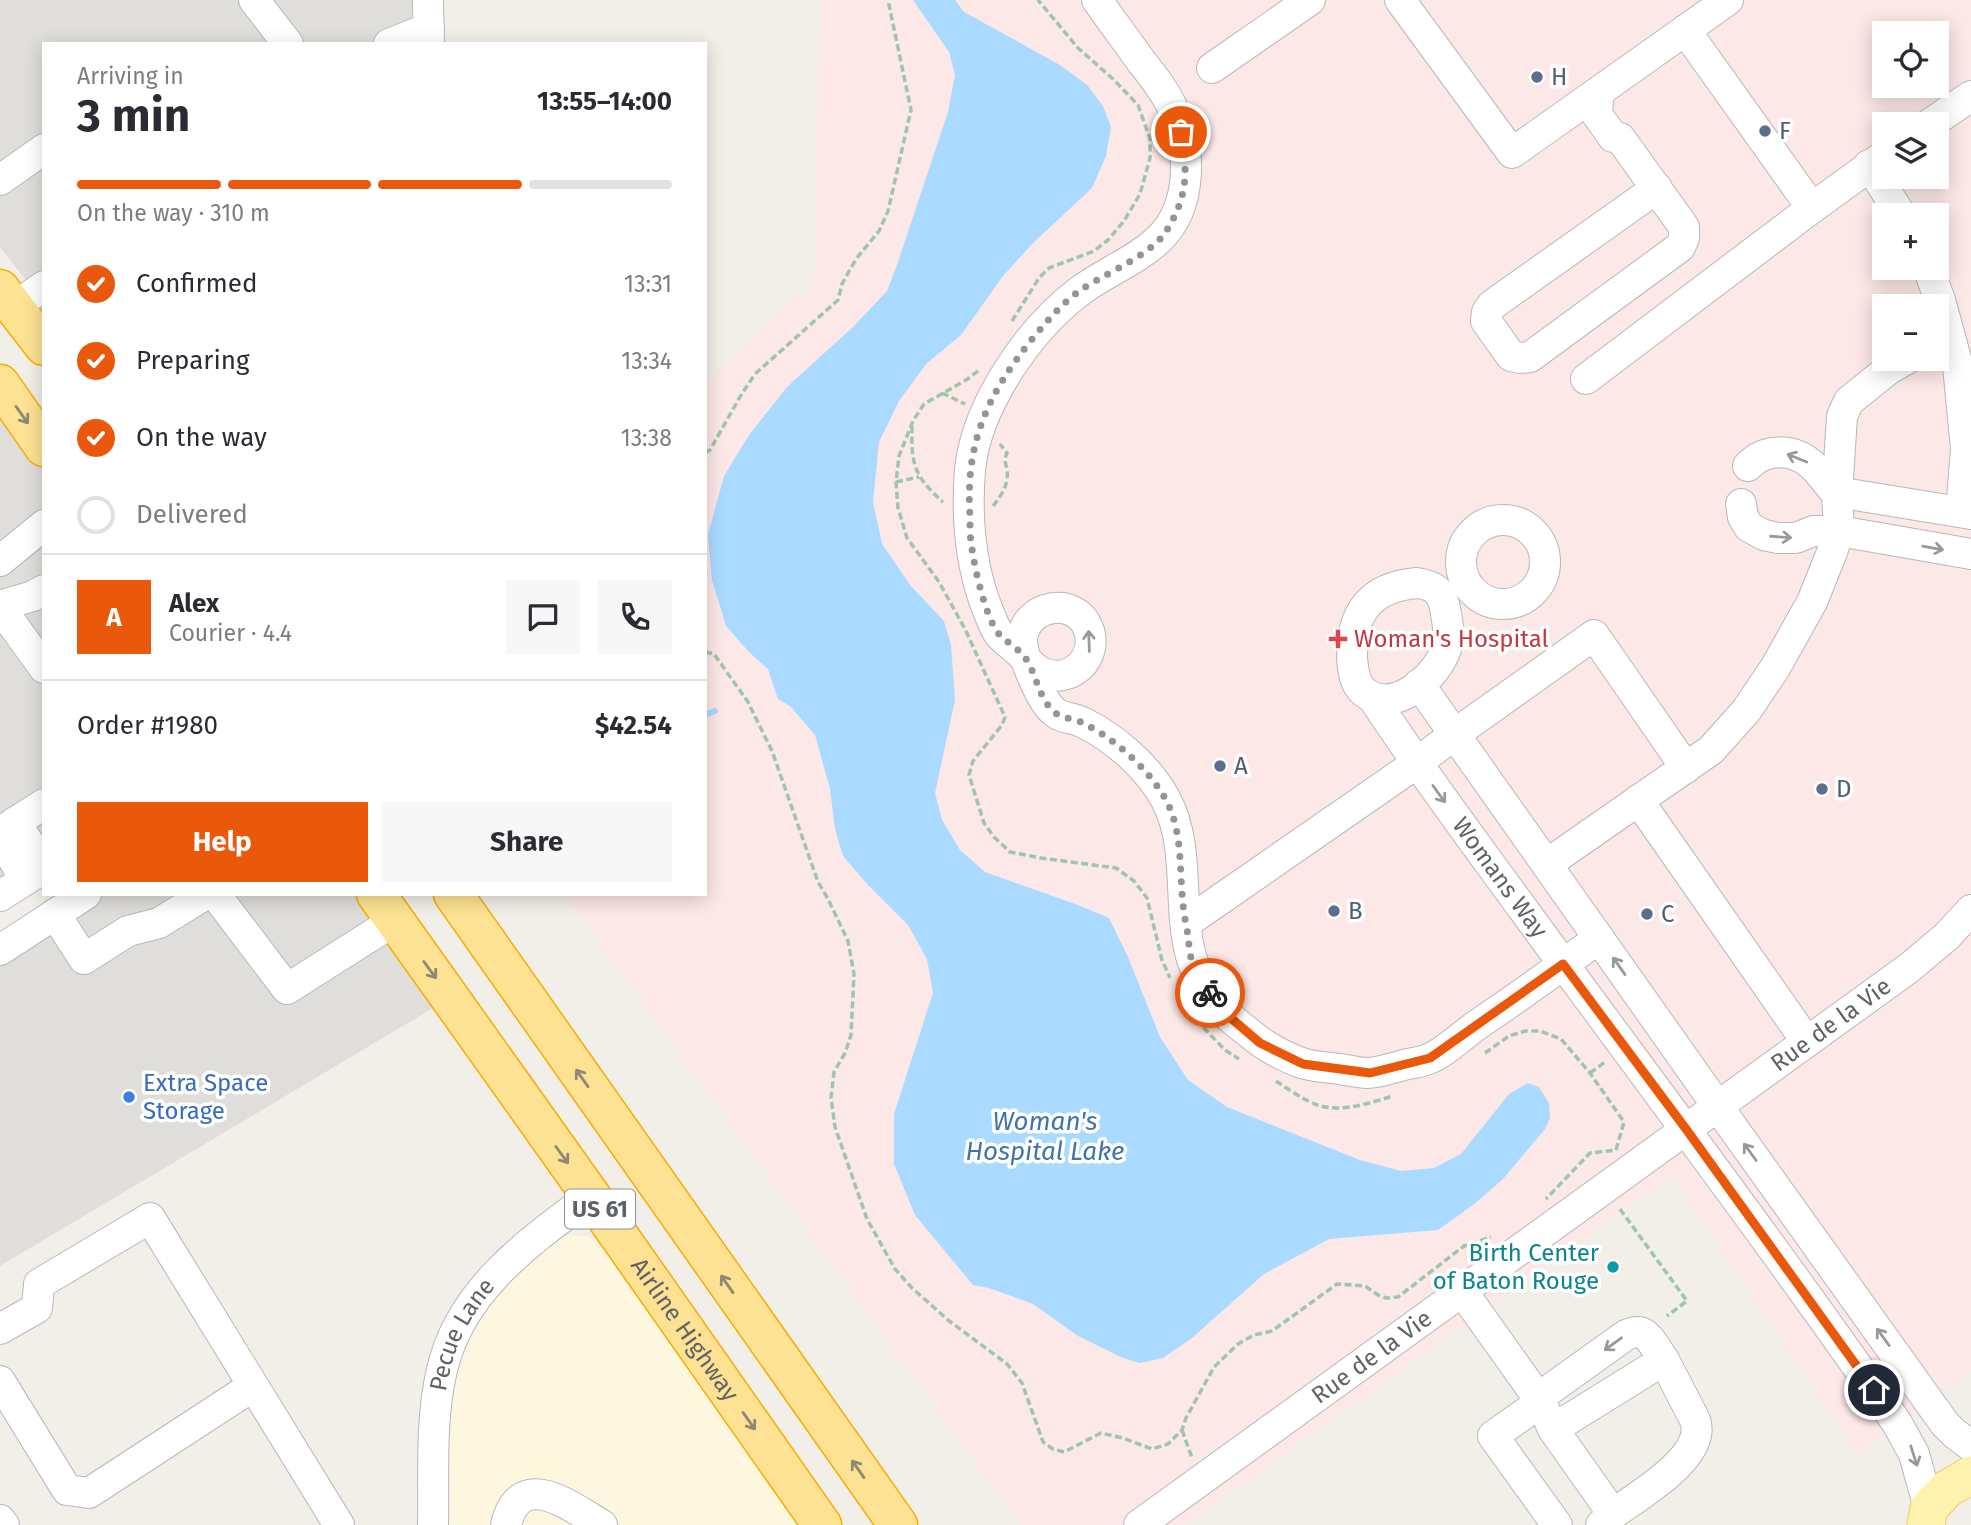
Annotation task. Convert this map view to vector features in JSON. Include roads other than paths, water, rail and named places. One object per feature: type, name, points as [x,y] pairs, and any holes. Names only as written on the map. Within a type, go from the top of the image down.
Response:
[{"type":"highway","points":[[19,294],[42,342]]},
{"type":"highway","points":[[0,384],[42,444]]},
{"type":"highway","name":"US 61","points":[[454,896],[898,1525]]},
{"type":"highway","name":"Airline Highway","points":[[385,907],[592,1196],[822,1525]]},
{"type":"main road","points":[[1925,1519],[1947,1489],[1971,1475]]},
{"type":"street","points":[[254,0],[286,42]]},
{"type":"street","points":[[1097,0],[1172,106],[1181,132],[1186,183],[1179,208],[1163,235],[1142,253],[1080,291],[1049,318],[1018,357],[991,399],[977,432],[970,467],[971,547],[983,598],[997,632],[1026,658],[1033,667],[1055,676],[1066,675],[1076,671],[1089,653],[1090,632],[1085,622],[1068,609],[1056,607],[1044,609],[1034,615],[1022,635],[1026,658],[1049,707],[1059,716],[1078,720],[1113,741],[1154,781],[1175,821],[1180,845],[1183,904],[1191,960],[1218,1007],[1260,1043],[1303,1064],[1370,1073],[1430,1058],[1600,938]]},
{"type":"street","points":[[1212,68],[1310,0]]},
{"type":"street","points":[[1400,0],[1512,153],[1595,100],[1728,0]]},
{"type":"street","points":[[393,42],[429,24]]},
{"type":"street","points":[[1685,30],[1812,208]]},
{"type":"street","points":[[1948,112],[1971,96]]},
{"type":"street","points":[[1595,100],[1609,107],[1622,128],[1620,138],[1657,188],[1684,226],[1684,238],[1679,247],[1530,357],[1511,356],[1486,321],[1487,312],[1492,305],[1657,188]]},
{"type":"street","points":[[0,180],[42,150]]},
{"type":"street","points":[[1587,379],[1872,164]]},
{"type":"street","points":[[1748,466],[1756,457],[1766,454],[1795,454],[1810,463],[1837,494],[1966,513],[1966,449],[1958,366],[1952,334],[1932,280]]},
{"type":"street","points":[[1547,864],[1711,750],[1746,711],[1768,679],[1812,602],[1839,531],[1837,494],[1842,416],[1849,401],[1886,371]]},
{"type":"street","points":[[1894,541],[1901,503]]},
{"type":"street","points":[[1741,504],[1743,517],[1749,527],[1779,538],[1796,538],[1813,531],[1839,531],[1971,554]]},
{"type":"street","points":[[0,561],[42,527]]},
{"type":"street","points":[[1402,584],[1431,585],[1439,591],[1444,600],[1448,642],[1435,670],[1419,684],[1404,696],[1373,698],[1356,683],[1352,663],[1354,630],[1360,613],[1370,600],[1402,584]]},
{"type":"street","points":[[42,591],[0,607],[42,665]]},
{"type":"street","points":[[1186,923],[1417,763],[1594,635],[1686,768]]},
{"type":"street","points":[[1076,671],[1078,720]]},
{"type":"street","name":"Womans Way","points":[[1419,684],[1945,1424],[1971,1446]]},
{"type":"street","name":"Womans Way","points":[[1373,698],[1417,763],[1686,1129],[1897,1423],[1914,1454],[1925,1519]]},
{"type":"street","points":[[1638,800],[1807,1042]]},
{"type":"street","points":[[0,895],[38,871],[5,830],[42,805]]},
{"type":"street","points":[[0,950],[83,896]]},
{"type":"street","points":[[55,914],[85,959],[128,931],[159,923],[203,896]]},
{"type":"street","points":[[217,896],[287,989],[385,907]]},
{"type":"street","name":"Rue de la Vie","points":[[1139,1525],[1909,968],[1947,936],[1971,910]]},
{"type":"street","name":"Pecue Lane","points":[[433,1525],[436,1402],[442,1367],[454,1335],[466,1311],[484,1287],[512,1258],[592,1196]]},
{"type":"street","points":[[0,1329],[37,1308],[38,1284],[150,1218],[339,1525]]},
{"type":"street","points":[[1462,1292],[1539,1400],[1553,1429],[1607,1520],[1674,1470],[1690,1451],[1697,1436],[1695,1420],[1664,1360],[1644,1334],[1639,1332],[1632,1332],[1539,1400],[1493,1436],[1557,1525]]},
{"type":"street","points":[[1553,1429],[1664,1360]]},
{"type":"street","points":[[0,1381],[67,1490],[89,1493],[253,1386]]},
{"type":"street","points":[[506,1525],[509,1511],[520,1498],[534,1494],[550,1496],[602,1525]]},
{"type":"street","points":[[0,1520],[4,1525]]},
{"type":"water","name":"Woman's Hospital Lake","points":[[913,0],[955,0],[964,12],[1060,65],[1087,85],[1103,106],[1111,127],[1106,156],[1092,188],[1032,244],[1003,276],[961,335],[926,364],[899,401],[879,442],[873,502],[882,544],[911,586],[944,621],[951,645],[955,700],[935,793],[942,820],[960,850],[985,872],[1109,918],[1128,957],[1160,1037],[1188,1080],[1227,1107],[1360,1160],[1401,1171],[1434,1168],[1461,1154],[1509,1094],[1528,1083],[1539,1087],[1549,1103],[1550,1118],[1545,1129],[1502,1180],[1438,1230],[1329,1239],[1264,1274],[1192,1338],[1163,1358],[1140,1363],[1123,1358],[1078,1336],[1033,1304],[973,1285],[915,1215],[894,1164],[894,1114],[933,993],[927,959],[908,925],[843,856],[835,829],[830,789],[815,735],[790,706],[778,699],[768,669],[726,626],[712,580],[708,535],[724,476],[749,435],[787,387],[854,326],[887,291],[898,262],[948,112],[955,75],[949,52]]},
{"type":"waterway","points":[[707,714],[715,711]]},
{"type":"place","name":"H","points":[[1537,77]]},
{"type":"place","name":"F","points":[[1765,131]]},
{"type":"place","name":"Woman's Hospital","points":[[1338,639]]},
{"type":"place","name":"A","points":[[1220,766]]},
{"type":"place","name":"D","points":[[1822,789]]},
{"type":"place","name":"B","points":[[1334,911]]},
{"type":"place","name":"C","points":[[1647,914]]},
{"type":"place","name":"Extra Space Storage","points":[[129,1097]]},
{"type":"place","name":"Birth Center of Baton Rouge","points":[[1613,1267]]}]
